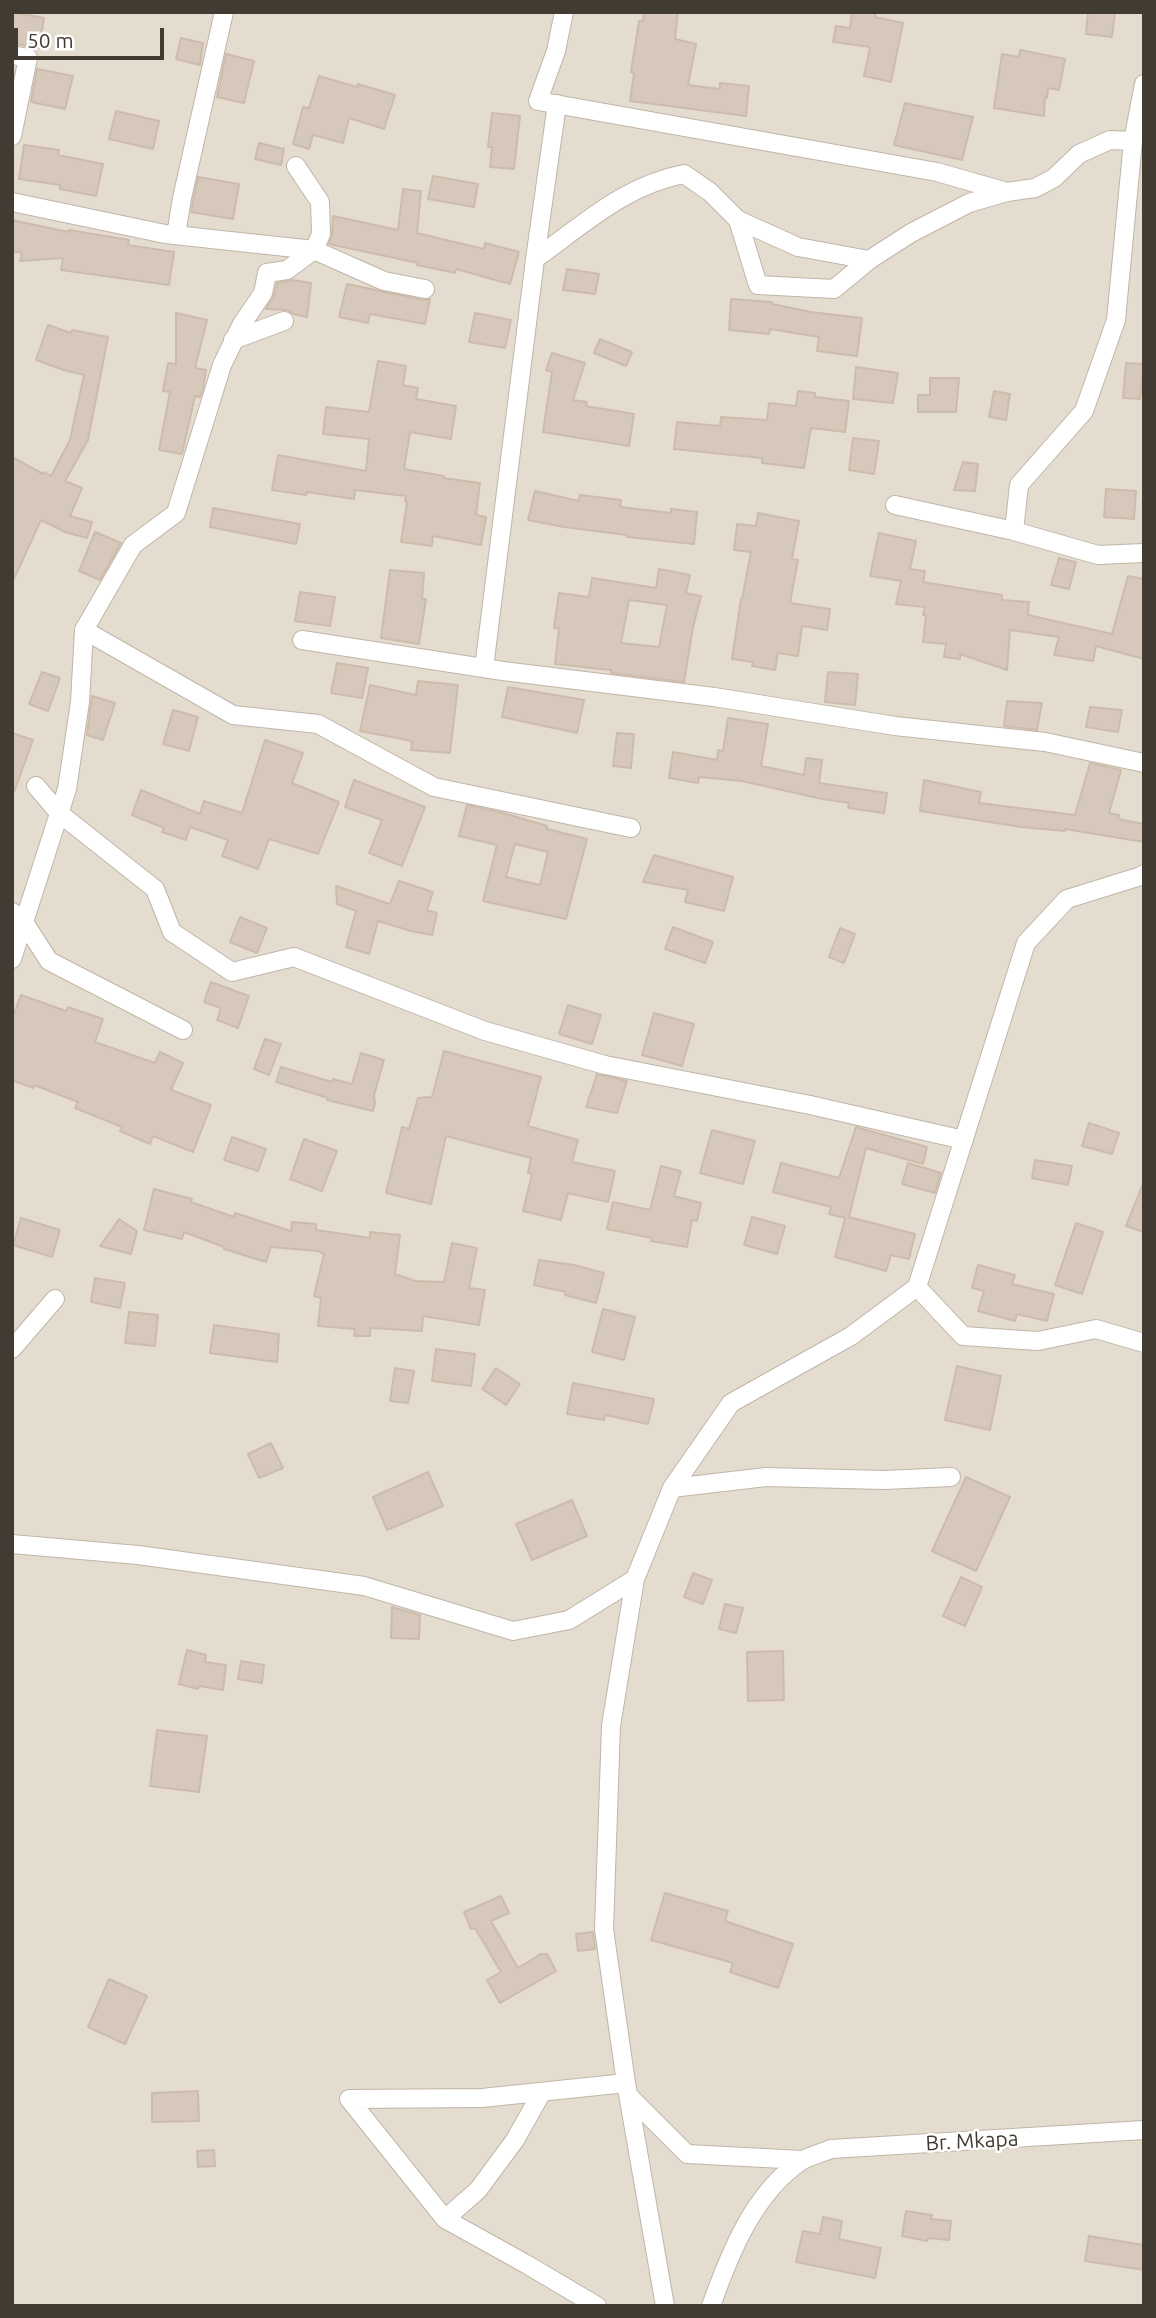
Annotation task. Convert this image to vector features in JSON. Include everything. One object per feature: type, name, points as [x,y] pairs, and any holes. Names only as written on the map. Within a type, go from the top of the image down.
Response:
[{"type":"street","points":[[176,235],[224,12]]},
{"type":"street","points":[[564,12],[556,51],[538,100],[937,172],[1007,192]]},
{"type":"street","points":[[12,55],[28,58],[12,136]]},
{"type":"street","points":[[1014,531],[1019,485],[1084,411],[1116,320],[1133,141],[1144,83]]},
{"type":"street","points":[[484,668],[557,104]]},
{"type":"street","points":[[738,220],[758,285],[834,289],[869,260],[911,233],[970,203],[1007,192],[1035,188],[1054,178],[1079,153],[1110,140],[1133,141]]},
{"type":"street","points":[[12,959],[18,917],[67,789],[80,702],[84,630],[133,545],[176,513],[222,365],[233,340],[263,293],[267,273],[287,270],[314,250],[321,234],[320,202],[296,166]]},
{"type":"street","points":[[535,259],[626,193],[659,179],[684,174],[710,192],[738,220],[798,247],[869,260]]},
{"type":"street","points":[[12,202],[176,235],[314,250],[384,281],[425,289]]},
{"type":"street","points":[[233,340],[284,321]]},
{"type":"street","points":[[895,505],[1014,531],[1098,555],[1144,553]]},
{"type":"street","points":[[84,630],[233,715],[318,724],[434,787],[631,828]]},
{"type":"street","points":[[302,640],[484,668],[714,696],[895,726],[1045,742],[1144,762]]},
{"type":"street","points":[[36,786],[59,813],[155,889],[172,932],[232,972],[293,957],[485,1031],[605,1065],[810,1105],[964,1140]]},
{"type":"street","points":[[665,2306],[604,1929],[611,1726],[635,1579],[672,1488],[730,1403],[851,1336],[917,1287],[1026,943],[1067,899],[1144,874]]},
{"type":"street","points":[[18,917],[49,961],[183,1030]]},
{"type":"street","points":[[917,1287],[962,1336],[1038,1341],[1096,1329],[1144,1343]]},
{"type":"street","points":[[12,1349],[55,1299]]},
{"type":"street","points":[[672,1488],[766,1477],[884,1480],[951,1477]]},
{"type":"street","points":[[12,1544],[138,1555],[364,1586],[513,1630],[569,1620],[635,1579]]},
{"type":"street","points":[[597,2306],[445,2219],[349,2099],[482,2098],[542,2092],[628,2090],[687,2154],[802,2160]]},
{"type":"street","points":[[445,2219],[478,2190],[515,2140],[542,2092]]},
{"type":"street","name":"Br. Mkapa","points":[[802,2160],[831,2149],[1144,2130]]},
{"type":"street","points":[[711,2306],[724,2269],[760,2199],[802,2160]]},
{"type":"shaded area","points":[[12,12],[1144,12],[1144,2306],[12,2306]]},
{"type":"building","points":[[12,12],[44,18],[39,48],[12,43]]},
{"type":"building","points":[[644,12],[678,12],[675,39],[696,44],[688,85],[720,89],[720,83],[749,86],[746,116],[630,101],[634,73],[631,72],[639,21],[643,21]]},
{"type":"building","points":[[852,12],[876,12],[875,17],[903,23],[891,82],[864,76],[870,47],[833,42],[836,26],[850,28]]},
{"type":"building","points":[[1088,12],[1115,12],[1112,37],[1086,34]]},
{"type":"building","points":[[181,38],[203,43],[200,65],[176,59]]},
{"type":"building","points":[[1020,50],[1065,59],[1059,90],[1048,88],[1047,98],[1045,96],[1044,116],[994,108],[1002,54],[1019,57]]},
{"type":"building","points":[[226,54],[254,61],[244,103],[217,97]]},
{"type":"building","points":[[37,69],[73,76],[65,109],[31,102]]},
{"type":"building","points":[[319,76],[395,95],[384,129],[349,118],[343,143],[313,135],[309,149],[293,144],[303,107],[309,108]]},
{"type":"building","points":[[905,103],[973,117],[962,160],[894,145]]},
{"type":"building","points":[[116,111],[159,121],[153,149],[109,139]]},
{"type":"building","points":[[492,113],[520,116],[514,169],[490,167],[492,147],[488,147]]},
{"type":"building","points":[[259,143],[284,149],[281,165],[255,159]]},
{"type":"building","points":[[24,145],[59,150],[58,155],[103,164],[96,196],[60,189],[60,185],[19,179]]},
{"type":"building","points":[[433,176],[478,184],[474,207],[428,199]]},
{"type":"building","points":[[198,177],[239,184],[233,219],[191,212]]},
{"type":"building","points":[[403,189],[421,191],[417,233],[484,249],[485,243],[519,252],[510,284],[456,269],[455,273],[329,244],[333,216],[398,230]]},
{"type":"building","points":[[12,220],[68,232],[69,230],[129,240],[128,245],[174,252],[169,285],[61,270],[63,258],[20,261],[22,253],[12,251]]},
{"type":"building","points":[[567,269],[599,274],[595,294],[563,290]]},
{"type":"building","points":[[293,280],[311,283],[307,317],[287,310],[266,309],[274,296],[277,283]]},
{"type":"building","points":[[347,284],[423,300],[430,299],[425,324],[370,314],[368,323],[339,317]]},
{"type":"building","points":[[731,299],[772,302],[811,312],[862,318],[857,356],[817,351],[819,337],[770,329],[769,334],[729,330]]},
{"type":"building","points":[[176,313],[207,320],[195,368],[206,370],[203,389],[200,397],[195,396],[182,454],[159,450],[170,392],[163,391],[168,363],[176,364]]},
{"type":"building","points":[[475,313],[511,320],[505,348],[469,342]]},
{"type":"building","points":[[48,325],[71,333],[72,330],[108,337],[88,440],[65,481],[82,488],[70,516],[92,522],[87,538],[65,532],[41,520],[12,583],[12,457],[51,476],[70,440],[84,375],[36,360]]},
{"type":"building","points":[[600,339],[632,352],[626,366],[594,353]]},
{"type":"building","points":[[552,353],[585,363],[573,400],[587,402],[586,406],[634,414],[629,446],[543,432],[552,372],[546,370]]},
{"type":"building","points":[[378,361],[406,366],[403,385],[418,388],[416,399],[456,406],[451,439],[410,432],[404,469],[480,483],[476,515],[486,517],[481,545],[433,536],[432,546],[401,542],[406,496],[355,490],[354,499],[272,490],[278,455],[366,471],[369,439],[323,434],[326,407],[369,412]]},
{"type":"building","points":[[1126,363],[1144,364],[1140,399],[1123,398]]},
{"type":"building","points":[[856,367],[898,373],[893,403],[853,399]]},
{"type":"building","points":[[930,378],[959,378],[956,412],[918,412],[918,395],[930,395]]},
{"type":"building","points":[[798,391],[815,393],[815,397],[849,401],[845,432],[811,428],[804,468],[762,463],[762,458],[674,449],[677,422],[720,426],[721,417],[767,420],[769,403],[796,406]]},
{"type":"building","points":[[994,391],[1010,394],[1006,420],[989,417]]},
{"type":"building","points":[[853,438],[879,441],[874,474],[849,470]]},
{"type":"building","points":[[963,462],[978,464],[975,491],[954,490]]},
{"type":"building","points":[[1106,489],[1136,491],[1134,519],[1104,517]]},
{"type":"building","points":[[535,491],[579,501],[580,495],[621,500],[620,507],[671,513],[671,509],[697,512],[694,544],[627,537],[528,520]]},
{"type":"building","points":[[213,508],[300,524],[296,544],[210,527]]},
{"type":"building","points":[[758,513],[799,521],[792,559],[798,560],[790,603],[830,609],[827,630],[802,626],[798,656],[778,653],[775,670],[752,666],[753,662],[732,659],[751,552],[734,550],[737,524],[756,526]]},
{"type":"building","points":[[95,532],[121,543],[100,580],[79,571]]},
{"type":"building","points":[[879,533],[916,541],[910,569],[925,571],[923,582],[1002,595],[1002,600],[1029,602],[1028,615],[1112,634],[1128,576],[1144,579],[1144,659],[1096,646],[1093,661],[1054,655],[1059,637],[1010,630],[1007,670],[960,654],[960,659],[944,657],[946,644],[923,642],[925,607],[896,604],[901,581],[870,576]]},
{"type":"building","points":[[1059,558],[1076,562],[1069,589],[1051,585]]},
{"type":"building","points":[[659,569],[690,575],[686,593],[701,596],[684,682],[555,664],[559,628],[554,628],[559,593],[589,597],[592,578],[656,588]],"holes":[[[629,600],[667,605],[659,647],[621,643]]]},
{"type":"building","points":[[390,570],[424,573],[422,599],[426,599],[419,644],[381,638]]},
{"type":"building","points":[[300,592],[335,597],[330,626],[295,621]]},
{"type":"building","points":[[337,663],[368,668],[362,698],[331,693]]},
{"type":"building","points":[[42,672],[60,678],[48,711],[29,704]]},
{"type":"building","points":[[828,672],[858,674],[855,705],[825,702]]},
{"type":"building","points":[[418,681],[458,685],[450,753],[411,750],[412,741],[360,731],[370,685],[416,695]]},
{"type":"building","points":[[508,687],[584,700],[577,733],[502,717]]},
{"type":"building","points":[[92,696],[115,703],[103,740],[87,735]]},
{"type":"building","points":[[1007,701],[1042,703],[1037,730],[1004,726]]},
{"type":"building","points":[[1090,707],[1122,710],[1118,732],[1086,727]]},
{"type":"building","points":[[173,710],[198,717],[189,751],[163,744]]},
{"type":"building","points":[[728,718],[768,724],[761,766],[804,775],[806,758],[822,760],[819,783],[887,793],[884,813],[848,808],[849,803],[742,781],[699,777],[698,783],[669,778],[673,752],[717,760],[718,750],[723,751]]},
{"type":"building","points":[[12,733],[33,740],[14,792],[12,792]]},
{"type":"building","points":[[617,733],[634,734],[631,768],[613,766]]},
{"type":"building","points":[[265,740],[303,753],[292,783],[339,802],[318,854],[269,839],[258,869],[222,856],[228,840],[190,827],[186,840],[162,832],[164,828],[132,815],[141,790],[200,814],[204,801],[242,813]]},
{"type":"building","points":[[1090,763],[1121,770],[1109,813],[1119,815],[1118,819],[1144,824],[1144,842],[920,811],[924,780],[981,792],[979,803],[1075,815]]},
{"type":"building","points":[[354,780],[425,807],[402,866],[369,853],[382,820],[345,807]]},
{"type":"building","points":[[467,805],[503,813],[547,826],[547,829],[587,839],[566,919],[483,901],[497,845],[459,836]],"holes":[[[515,844],[548,852],[540,885],[506,877]]]},
{"type":"building","points":[[654,855],[733,877],[724,911],[685,902],[688,890],[643,882]]},
{"type":"building","points":[[399,881],[433,892],[427,910],[437,913],[432,935],[378,921],[369,954],[346,947],[356,911],[337,904],[336,886],[390,904]]},
{"type":"building","points":[[240,917],[267,928],[257,953],[230,942]]},
{"type":"building","points":[[673,927],[713,942],[705,963],[665,949]]},
{"type":"building","points":[[840,928],[855,934],[844,963],[829,957]]},
{"type":"building","points":[[211,982],[249,996],[238,1028],[217,1020],[221,1008],[204,1002]]},
{"type":"building","points":[[21,995],[66,1011],[68,1007],[103,1019],[95,1042],[155,1063],[160,1052],[183,1063],[171,1090],[211,1105],[193,1152],[153,1136],[150,1144],[120,1131],[122,1127],[75,1108],[78,1102],[34,1085],[33,1088],[12,1080],[12,1019]]},
{"type":"building","points":[[568,1005],[601,1015],[592,1044],[559,1034]]},
{"type":"building","points":[[654,1013],[694,1024],[682,1066],[642,1055]]},
{"type":"building","points":[[265,1039],[281,1044],[269,1075],[254,1069]]},
{"type":"building","points":[[444,1051],[541,1077],[528,1126],[578,1140],[572,1162],[615,1171],[608,1202],[568,1193],[561,1220],[523,1211],[532,1174],[528,1173],[531,1158],[446,1136],[431,1204],[386,1193],[402,1127],[409,1129],[418,1098],[432,1097]]},
{"type":"building","points":[[361,1053],[384,1060],[374,1095],[373,1111],[327,1100],[328,1098],[276,1082],[281,1067],[332,1082],[333,1079],[352,1084]]},
{"type":"building","points":[[597,1074],[627,1081],[617,1113],[586,1107]]},
{"type":"building","points":[[1089,1123],[1119,1133],[1112,1154],[1082,1146]]},
{"type":"building","points":[[856,1127],[927,1147],[923,1164],[866,1148],[849,1217],[915,1234],[909,1259],[891,1255],[886,1271],[835,1257],[845,1218],[829,1214],[831,1207],[773,1192],[781,1163],[839,1178]]},
{"type":"building","points":[[712,1130],[755,1141],[743,1184],[700,1173]]},
{"type":"building","points":[[232,1137],[266,1149],[258,1171],[224,1160]]},
{"type":"building","points":[[304,1139],[337,1151],[322,1191],[290,1179]]},
{"type":"building","points":[[1035,1160],[1072,1166],[1068,1185],[1032,1178]]},
{"type":"building","points":[[908,1163],[941,1173],[935,1193],[902,1184]]},
{"type":"building","points":[[661,1166],[681,1171],[674,1196],[701,1203],[697,1221],[692,1220],[687,1247],[607,1229],[613,1202],[650,1210]]},
{"type":"building","points":[[1144,1185],[1144,1232],[1126,1226]]},
{"type":"building","points":[[154,1189],[192,1199],[191,1202],[234,1217],[235,1213],[291,1231],[292,1222],[316,1224],[316,1230],[370,1238],[370,1232],[400,1235],[395,1274],[415,1281],[444,1282],[452,1243],[477,1248],[469,1288],[485,1290],[479,1325],[423,1316],[422,1331],[370,1328],[370,1336],[354,1336],[355,1329],[318,1326],[321,1298],[314,1296],[324,1254],[318,1251],[271,1247],[266,1262],[224,1249],[184,1232],[182,1239],[144,1230]]},
{"type":"building","points":[[752,1217],[785,1226],[777,1254],[744,1245]]},
{"type":"building","points":[[21,1218],[60,1230],[52,1257],[13,1245]]},
{"type":"building","points":[[119,1219],[137,1231],[131,1254],[100,1246]]},
{"type":"building","points":[[1076,1223],[1103,1232],[1082,1294],[1055,1285]]},
{"type":"building","points":[[539,1260],[604,1273],[596,1303],[565,1295],[566,1292],[534,1285]]},
{"type":"building","points":[[978,1265],[1015,1275],[1012,1284],[1054,1294],[1047,1321],[1017,1314],[1015,1321],[978,1311],[984,1291],[972,1288]]},
{"type":"building","points":[[95,1278],[125,1283],[120,1308],[91,1302]]},
{"type":"building","points":[[603,1309],[635,1317],[624,1360],[592,1352]]},
{"type":"building","points":[[129,1312],[158,1315],[155,1346],[125,1343]]},
{"type":"building","points":[[214,1325],[279,1334],[277,1362],[210,1353]]},
{"type":"building","points":[[436,1349],[475,1354],[471,1386],[432,1381]]},
{"type":"building","points":[[957,1366],[1001,1376],[990,1430],[945,1420]]},
{"type":"building","points":[[395,1368],[414,1371],[408,1403],[390,1401]]},
{"type":"building","points":[[496,1368],[520,1384],[506,1405],[482,1389]]},
{"type":"building","points":[[573,1383],[654,1399],[648,1424],[605,1415],[604,1420],[567,1414]]},
{"type":"building","points":[[271,1443],[283,1468],[259,1478],[248,1454]]},
{"type":"building","points":[[428,1472],[443,1506],[387,1530],[373,1497]]},
{"type":"building","points":[[966,1477],[1010,1497],[976,1571],[932,1551]]},
{"type":"building","points":[[572,1500],[587,1536],[532,1560],[516,1524]]},
{"type":"building","points":[[693,1573],[712,1580],[703,1604],[684,1597]]},
{"type":"building","points":[[961,1577],[982,1587],[965,1626],[943,1616]]},
{"type":"building","points":[[725,1604],[743,1608],[736,1633],[719,1629]]},
{"type":"building","points":[[392,1607],[420,1615],[419,1639],[391,1638]]},
{"type":"building","points":[[187,1650],[206,1655],[205,1662],[226,1665],[223,1690],[199,1686],[198,1689],[179,1684]]},
{"type":"building","points":[[783,1651],[784,1700],[748,1701],[747,1652]]},
{"type":"building","points":[[241,1661],[264,1665],[262,1683],[238,1679]]},
{"type":"building","points":[[157,1730],[207,1736],[199,1792],[150,1786]]},
{"type":"building","points":[[665,1893],[728,1911],[725,1921],[793,1944],[778,1988],[730,1972],[733,1963],[651,1940]]},
{"type":"building","points":[[501,1896],[509,1913],[491,1921],[518,1968],[541,1954],[547,1954],[556,1971],[500,2003],[487,1980],[501,1972],[475,1928],[471,1929],[464,1912]]},
{"type":"building","points":[[593,1932],[595,1949],[578,1951],[576,1934]]},
{"type":"building","points":[[109,1979],[147,1996],[125,2044],[88,2027]]},
{"type":"building","points":[[198,2091],[199,2121],[152,2122],[152,2093]]},
{"type":"building","points":[[214,2150],[215,2166],[198,2167],[197,2151]]},
{"type":"building","points":[[906,2211],[932,2215],[931,2219],[951,2221],[949,2240],[928,2238],[927,2241],[902,2236]]},
{"type":"building","points":[[823,2217],[842,2221],[839,2239],[881,2248],[875,2278],[796,2262],[803,2231],[820,2234]]},
{"type":"building","points":[[1089,2236],[1144,2245],[1144,2270],[1085,2261]]}]
